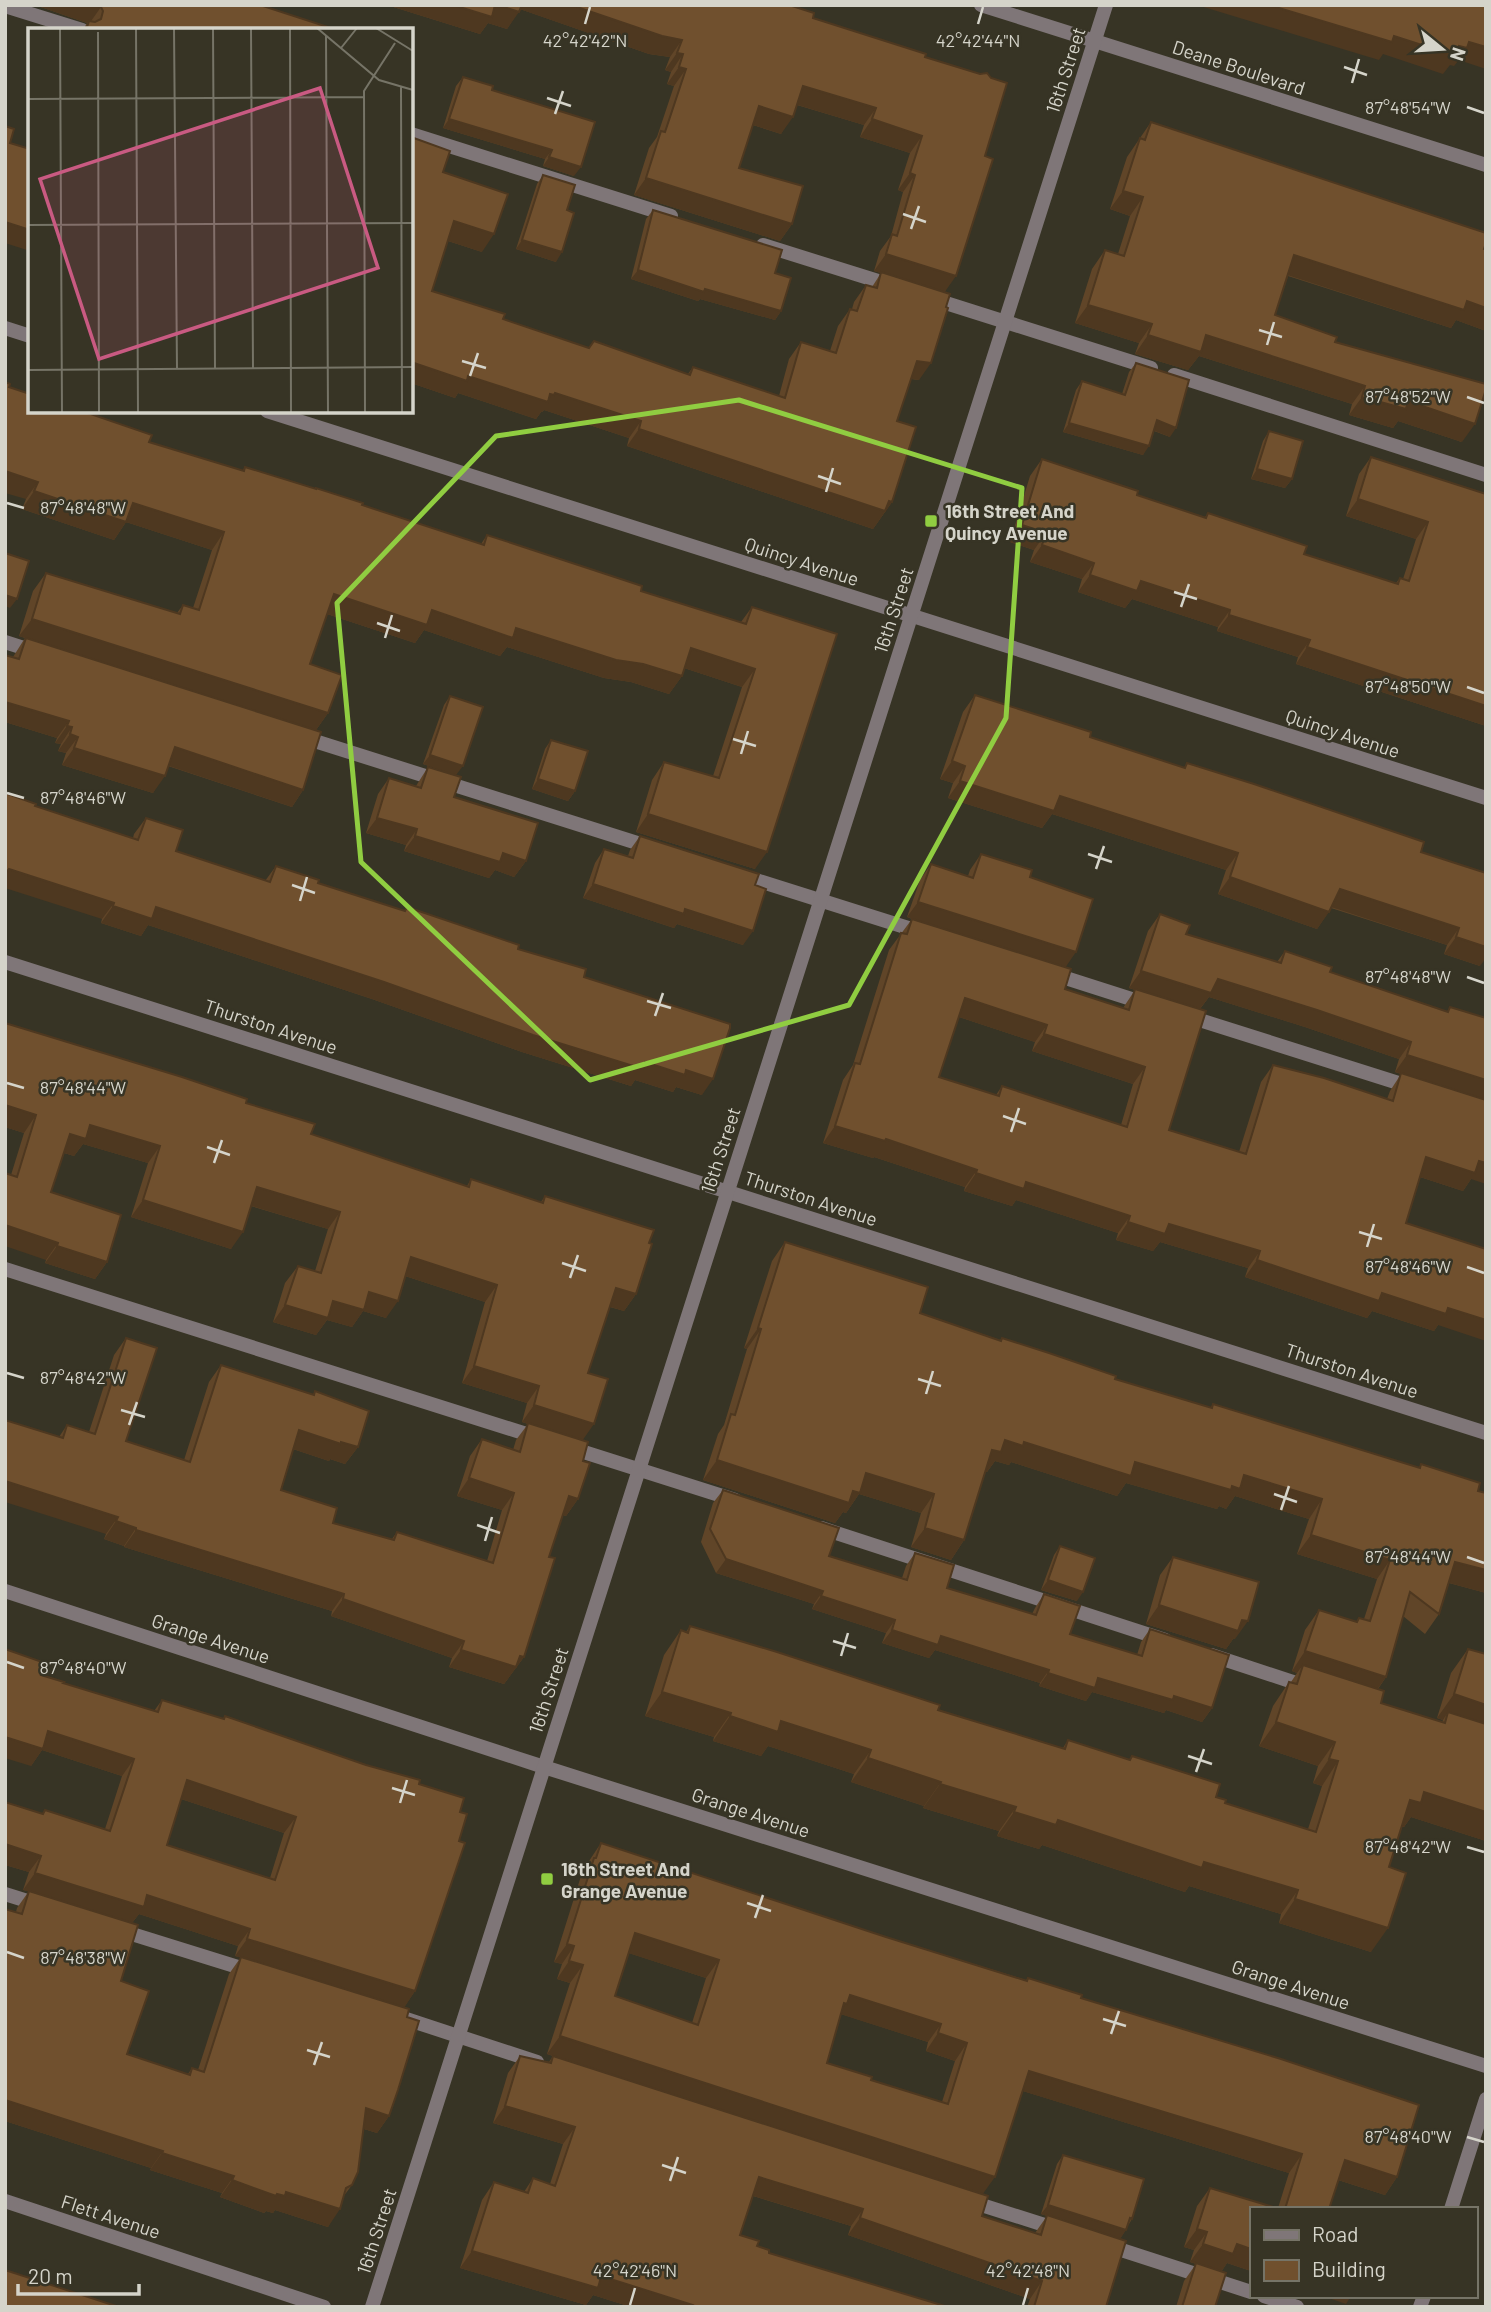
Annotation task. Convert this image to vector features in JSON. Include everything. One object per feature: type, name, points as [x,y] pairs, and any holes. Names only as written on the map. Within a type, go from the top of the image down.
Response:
[{"type":"street","name":"Deane Boulevard","points":[[981,5],[1486,165]]},
{"type":"street","name":"16th Street","points":[[372,2307],[1106,5]]},
{"type":"street","points":[[5,6],[76,28]]},
{"type":"street","points":[[413,135],[689,221]]},
{"type":"street","points":[[755,242],[1486,475]]},
{"type":"street","points":[[5,328],[28,334]]},
{"type":"street","name":"Quincy Avenue","points":[[273,413],[1486,799]]},
{"type":"street","points":[[5,642],[45,655]]},
{"type":"street","points":[[282,730],[664,851]]},
{"type":"street","points":[[730,872],[943,939]]},
{"type":"street","name":"Thurston Avenue","points":[[5,962],[1486,1433]]},
{"type":"street","points":[[1036,968],[1420,1090]]},
{"type":"street","points":[[5,1269],[746,1504]]},
{"type":"street","points":[[812,1525],[1327,1693]]},
{"type":"street","name":"Grange Avenue","points":[[5,1591],[544,1767],[1486,2066]]},
{"type":"street","points":[[5,1894],[57,1910]]},
{"type":"street","points":[[109,1926],[265,1975]]},
{"type":"street","points":[[383,2012],[549,2066]]},
{"type":"street","points":[[1452,2207],[1486,2099]]},
{"type":"street","points":[[960,2198],[1066,2232]]},
{"type":"street","name":"Flett Avenue","points":[[5,2202],[324,2307]]},
{"type":"street","points":[[1092,2241],[1250,2292]]},
{"type":"street","points":[[1270,2298],[1297,2307]]},
{"type":"highlighted area","points":[[739,400],[1022,488],[1006,718],[849,1005],[590,1080],[361,862],[337,603],[496,436]]},
{"type":"building","points":[[97,5],[260,5],[331,28],[87,28],[89,21],[101,19],[101,7]]},
{"type":"building","points":[[453,5],[495,5],[492,17]]},
{"type":"building","points":[[498,5],[522,5],[519,12]]},
{"type":"building","points":[[571,5],[789,5],[814,13],[813,18],[926,54],[925,57],[980,74],[987,73],[991,78],[1007,83],[985,156],[993,159],[956,276],[886,254],[892,234],[897,236],[915,175],[910,173],[922,136],[872,119],[876,108],[803,86],[793,117],[759,106],[739,168],[803,186],[792,224],[646,178],[661,131],[665,132],[686,69],[679,67],[683,54],[677,53],[682,40],[662,36]]},
{"type":"building","points":[[1269,5],[1486,5],[1486,47],[1469,42],[1467,48],[1459,46],[1456,56],[1394,36],[1392,42]]},
{"type":"building","points":[[463,77],[493,86],[492,90],[595,122],[581,167],[549,157],[552,150],[449,119]]},
{"type":"building","points":[[1151,122],[1486,233],[1486,308],[1467,301],[1464,310],[1294,255],[1275,315],[1337,337],[1335,342],[1486,384],[1475,424],[1408,401],[1406,409],[1362,397],[1365,386],[1206,335],[1201,352],[1148,335],[1152,324],[1088,305],[1105,250],[1124,256],[1143,197],[1123,191],[1140,138],[1145,140]]},
{"type":"building","points":[[5,126],[14,129],[10,143],[28,148],[28,229],[5,222]]},
{"type":"building","points":[[413,138],[450,151],[443,172],[508,194],[494,234],[454,221],[432,291],[505,314],[503,319],[589,348],[594,341],[690,375],[693,367],[785,398],[801,342],[836,353],[850,309],[857,311],[866,285],[877,288],[881,272],[950,294],[931,363],[917,361],[897,421],[916,427],[892,502],[889,501],[885,511],[639,429],[641,421],[555,393],[550,394],[548,402],[468,376],[467,381],[413,363]]},
{"type":"building","points":[[543,175],[575,185],[567,210],[574,213],[562,252],[522,240]]},
{"type":"building","points":[[653,210],[782,250],[775,273],[791,278],[781,311],[705,289],[704,292],[638,270]]},
{"type":"building","points":[[1136,363],[1189,380],[1176,428],[1157,420],[1149,446],[1069,423],[1082,381],[1125,395]]},
{"type":"building","points":[[5,382],[10,384],[9,387],[28,393],[28,413],[88,413],[152,435],[149,442],[244,471],[245,467],[316,488],[484,545],[487,535],[642,586],[641,591],[746,624],[752,607],[837,634],[767,852],[648,814],[664,762],[719,778],[755,669],[691,648],[682,676],[643,664],[616,660],[516,628],[513,638],[432,610],[427,625],[334,594],[310,664],[342,675],[328,713],[32,619],[46,573],[180,614],[183,605],[199,610],[224,532],[133,503],[126,522],[34,491],[38,482],[5,471]]},
{"type":"building","points":[[1269,431],[1303,441],[1292,479],[1257,469]]},
{"type":"building","points":[[1371,457],[1486,494],[1486,706],[1307,647],[1310,640],[1229,615],[1230,610],[1141,581],[1137,591],[1090,575],[1094,563],[1042,545],[1046,533],[1022,525],[1042,459],[1138,491],[1137,495],[1206,518],[1208,513],[1307,546],[1304,554],[1398,584],[1400,578],[1409,581],[1428,522],[1358,499]]},
{"type":"building","points":[[5,553],[29,561],[17,599],[5,595]]},
{"type":"building","points":[[26,638],[321,732],[303,790],[175,747],[165,776],[74,748],[78,737],[70,734],[72,727],[67,726],[69,721],[5,702],[5,655],[19,659]]},
{"type":"building","points":[[975,695],[1091,732],[1090,737],[1185,768],[1187,763],[1254,784],[1424,842],[1421,852],[1486,873],[1486,947],[1456,937],[1459,928],[1340,889],[1329,912],[1230,877],[1238,853],[1060,796],[1054,811],[960,781],[965,766],[952,761]]},
{"type":"building","points":[[450,696],[483,707],[463,766],[430,755]]},
{"type":"building","points":[[551,740],[588,751],[575,791],[538,779]]},
{"type":"building","points":[[428,767],[461,777],[454,797],[538,823],[526,861],[503,853],[500,862],[415,836],[417,829],[377,818],[389,778],[421,788]]},
{"type":"building","points":[[5,793],[36,804],[35,806],[138,840],[146,818],[183,830],[176,851],[270,882],[276,866],[319,880],[318,883],[405,911],[407,907],[519,945],[518,949],[586,969],[584,977],[730,1024],[713,1079],[686,1070],[685,1075],[645,1062],[643,1069],[533,1035],[384,982],[156,907],[152,919],[113,906],[114,903],[9,869],[5,870]]},
{"type":"building","points":[[640,836],[759,874],[755,885],[766,889],[753,931],[685,909],[684,914],[593,884],[604,849],[633,858]]},
{"type":"building","points":[[981,854],[1032,870],[1030,877],[1093,899],[1076,952],[918,902],[931,864],[973,878]]},
{"type":"building","points":[[1160,914],[1190,925],[1186,934],[1281,963],[1285,951],[1332,967],[1330,972],[1448,1012],[1450,1007],[1486,1018],[1486,1080],[1407,1055],[1411,1042],[1317,1010],[1218,979],[1211,993],[1141,971]]},
{"type":"building","points":[[912,919],[1071,969],[1065,989],[1129,1010],[1135,989],[1206,1011],[1169,1130],[1246,1154],[1273,1065],[1324,1078],[1393,1101],[1401,1073],[1486,1100],[1486,1163],[1479,1161],[1475,1173],[1426,1157],[1406,1223],[1486,1249],[1486,1320],[1448,1308],[1446,1314],[1382,1293],[1379,1301],[1257,1260],[1260,1251],[1169,1224],[1165,1234],[1128,1222],[1130,1216],[1026,1182],[1024,1189],[886,1139],[885,1141],[835,1126],[855,1063],[860,1064],[901,933],[907,934]],"holes":[[[965,998],[1047,1025],[1044,1034],[1145,1067],[1127,1127],[1002,1086],[999,1096],[939,1077]]]},
{"type":"building","points":[[5,1023],[247,1099],[246,1103],[315,1124],[311,1134],[469,1187],[471,1179],[543,1203],[545,1196],[654,1230],[636,1294],[616,1288],[588,1373],[608,1379],[594,1424],[534,1405],[539,1386],[474,1366],[497,1285],[411,1257],[398,1301],[369,1292],[364,1310],[333,1301],[328,1318],[285,1305],[298,1266],[321,1273],[340,1212],[257,1187],[243,1232],[143,1200],[160,1146],[90,1125],[86,1139],[70,1134],[51,1192],[121,1215],[107,1262],[5,1225],[5,1173],[17,1177],[36,1115],[5,1105]]},
{"type":"building","points":[[785,1242],[928,1287],[920,1313],[1001,1341],[1002,1338],[1049,1353],[1116,1376],[1115,1379],[1212,1408],[1213,1404],[1420,1468],[1421,1464],[1480,1483],[1478,1491],[1486,1493],[1486,1570],[1455,1562],[1439,1614],[1410,1592],[1386,1677],[1305,1651],[1319,1610],[1357,1622],[1359,1618],[1370,1621],[1390,1560],[1311,1535],[1322,1499],[1244,1475],[1240,1489],[1232,1486],[1231,1490],[1135,1462],[1131,1476],[1024,1442],[1023,1446],[1005,1440],[1001,1452],[992,1450],[964,1540],[925,1528],[934,1494],[866,1473],[860,1493],[853,1491],[849,1503],[717,1460],[731,1414],[735,1415]]},
{"type":"building","points":[[126,1338],[157,1348],[126,1441],[190,1462],[221,1365],[314,1395],[315,1391],[369,1411],[358,1447],[299,1430],[281,1490],[337,1508],[333,1523],[394,1540],[397,1532],[493,1563],[514,1493],[469,1478],[482,1439],[520,1452],[528,1423],[588,1442],[583,1461],[590,1463],[578,1499],[569,1496],[549,1557],[555,1558],[524,1657],[520,1656],[516,1667],[461,1650],[464,1641],[343,1599],[344,1594],[136,1530],[116,1521],[118,1517],[5,1481],[5,1420],[63,1438],[67,1425],[95,1434]]},
{"type":"building","points":[[723,1490],[839,1528],[829,1556],[907,1580],[915,1553],[954,1565],[947,1588],[1036,1615],[1044,1594],[1080,1606],[1070,1634],[1142,1656],[1150,1629],[1229,1655],[1212,1708],[1174,1696],[1173,1700],[1098,1678],[1095,1688],[1048,1673],[1049,1670],[941,1636],[938,1645],[892,1630],[895,1620],[821,1596],[823,1591],[726,1559],[710,1529]]},
{"type":"building","points":[[1060,1546],[1095,1558],[1083,1592],[1048,1580]]},
{"type":"building","points":[[1173,1557],[1259,1582],[1248,1621],[1242,1620],[1238,1631],[1159,1605]]},
{"type":"building","points":[[690,1626],[940,1705],[938,1710],[1065,1749],[1068,1740],[1130,1760],[1132,1756],[1220,1784],[1216,1797],[1226,1800],[1225,1803],[1316,1832],[1338,1761],[1329,1759],[1335,1742],[1276,1722],[1289,1682],[1297,1684],[1303,1665],[1384,1691],[1381,1703],[1445,1723],[1448,1712],[1486,1724],[1486,1812],[1424,1792],[1421,1803],[1410,1800],[1389,1867],[1406,1873],[1388,1928],[1295,1899],[1298,1890],[1204,1862],[1202,1868],[1058,1820],[1056,1825],[1014,1812],[1016,1807],[868,1758],[871,1750],[781,1721],[778,1732],[730,1716],[731,1713],[662,1692],[681,1630],[688,1633]]},
{"type":"building","points":[[5,1649],[45,1663],[41,1675],[63,1683],[158,1712],[162,1700],[224,1719],[225,1716],[366,1765],[420,1780],[419,1784],[464,1798],[460,1812],[467,1814],[459,1841],[465,1843],[415,1991],[247,1939],[250,1929],[147,1895],[144,1907],[35,1873],[41,1856],[5,1844],[5,1802],[43,1814],[45,1810],[110,1831],[134,1759],[48,1731],[43,1749],[5,1737]],"holes":[[[187,1780],[296,1817],[275,1880],[167,1845]]]},
{"type":"building","points":[[1468,1649],[1486,1654],[1486,1705],[1454,1694]]},
{"type":"building","points":[[601,1843],[886,1937],[1027,1981],[1028,1978],[1082,1995],[1081,1998],[1281,2059],[1419,2105],[1397,2177],[1345,2160],[1330,2207],[1286,2207],[1302,2154],[1029,2071],[995,2177],[560,2036],[583,1965],[569,1961],[574,1946],[567,1944]],"holes":[[[635,1933],[719,1960],[698,2025],[615,1996]],[[850,1995],[941,2024],[938,2033],[967,2043],[948,2104],[827,2063],[844,2003],[847,2004]]]},
{"type":"building","points":[[29,1891],[138,1925],[121,1981],[149,1991],[127,2054],[190,2075],[192,2068],[204,2072],[241,1957],[409,2009],[407,2017],[419,2021],[398,2090],[389,2116],[366,2108],[358,2172],[352,2185],[346,2188],[340,2209],[286,2192],[285,2196],[276,2196],[232,2180],[234,2176],[5,2100],[5,1909],[22,1914]]},
{"type":"building","points":[[520,2056],[551,2063],[553,2056],[988,2196],[982,2216],[1041,2235],[1047,2215],[1126,2241],[1106,2307],[1034,2307],[1042,2281],[860,2218],[863,2209],[759,2177],[740,2235],[759,2241],[757,2246],[769,2250],[769,2253],[948,2307],[692,2307],[693,2305],[604,2277],[601,2277],[598,2288],[472,2251],[494,2182],[528,2193],[533,2178],[555,2186],[575,2127],[505,2106]]},
{"type":"building","points":[[1063,2155],[1144,2179],[1126,2230],[1048,2205]]},
{"type":"building","points":[[1210,2188],[1273,2207],[1250,2207],[1250,2249],[1237,2244],[1233,2254],[1203,2244],[1207,2232],[1197,2229]]},
{"type":"building","points":[[1196,2263],[1226,2273],[1215,2307],[1182,2307]]},
{"type":"building","points":[[5,2270],[119,2307],[5,2307]]},
{"type":"place","name":"16th Street And Quincy Avenue","points":[[931,521]]},
{"type":"place","name":"16th Street And Grange Avenue","points":[[547,1879]]}]
